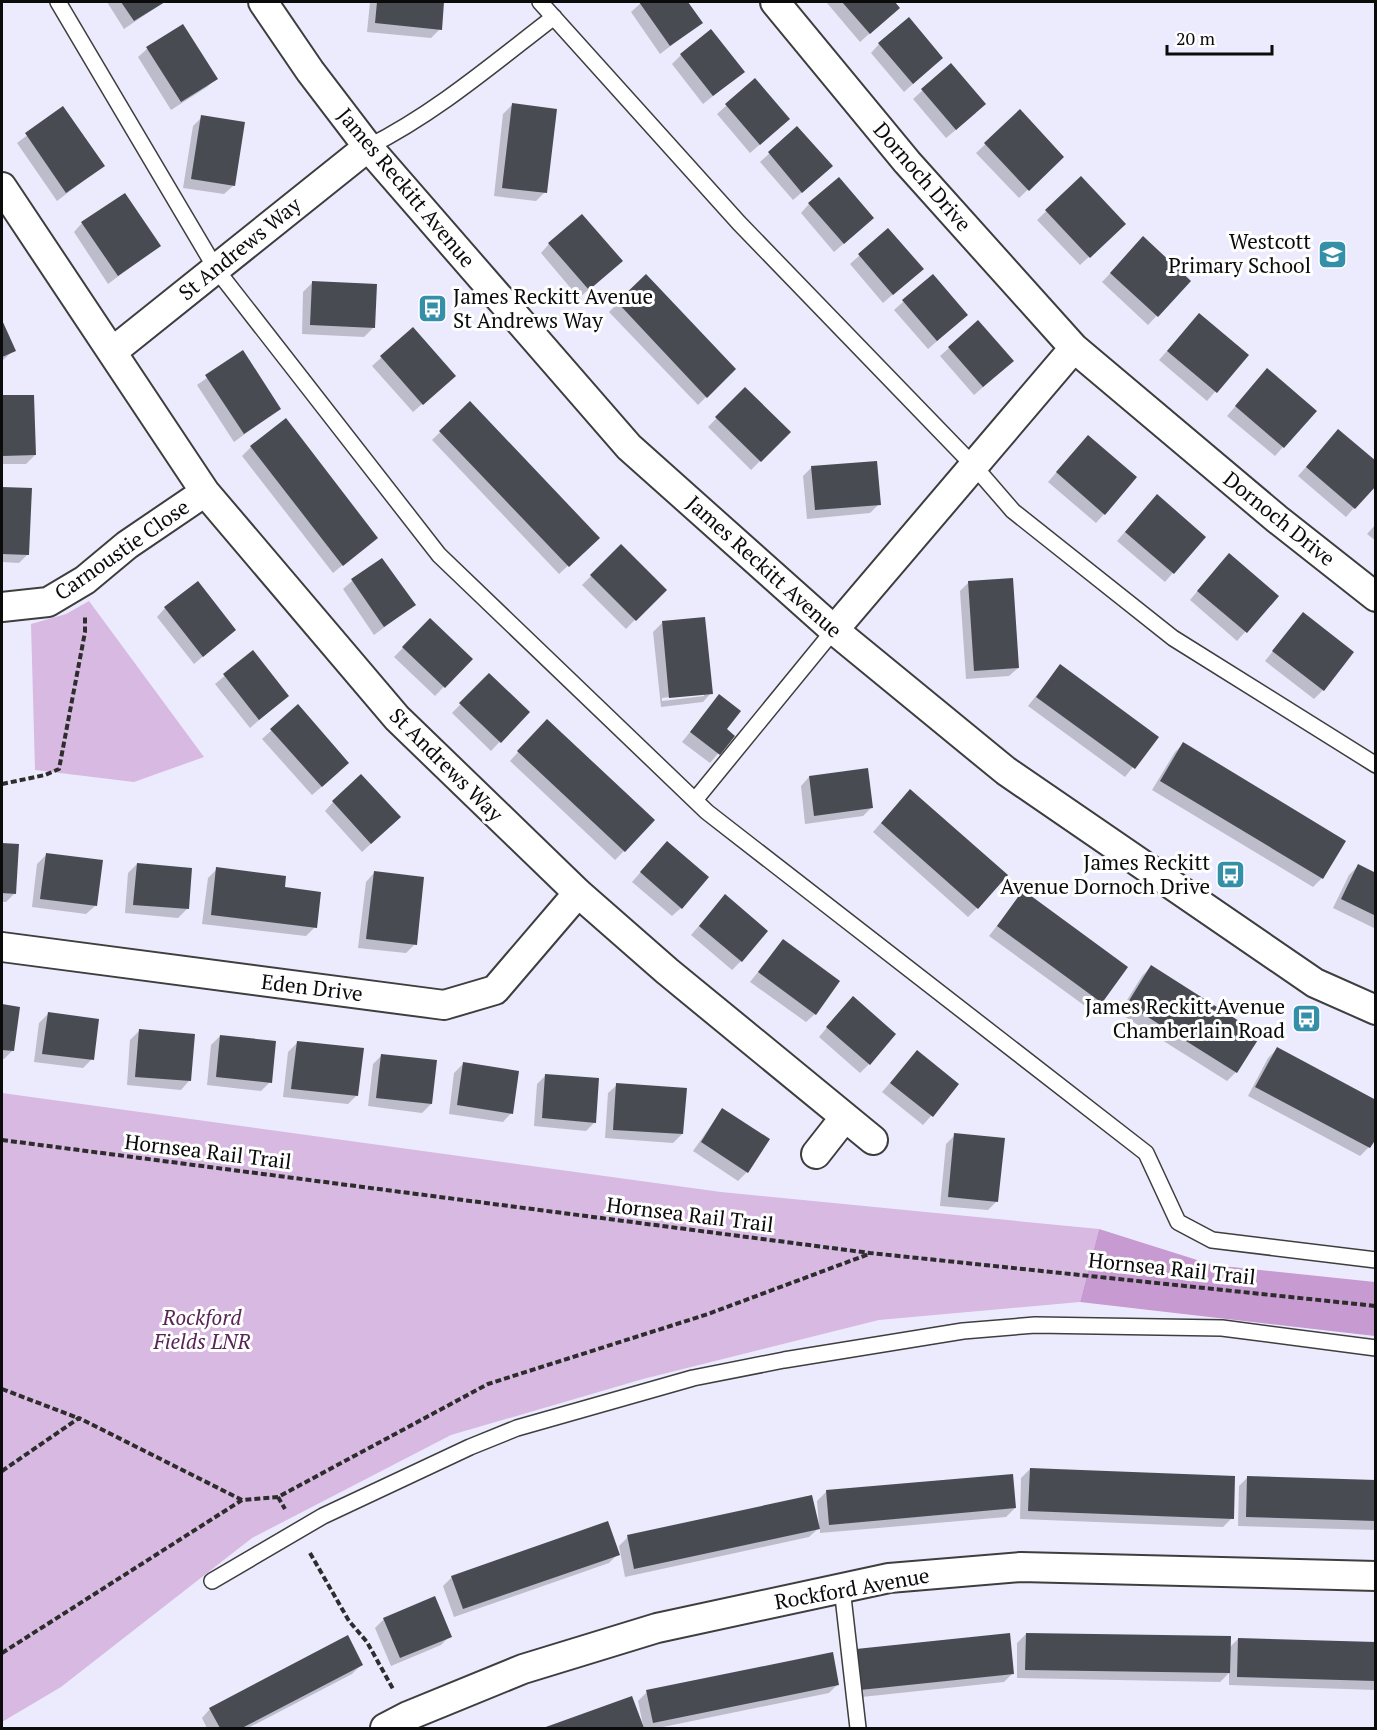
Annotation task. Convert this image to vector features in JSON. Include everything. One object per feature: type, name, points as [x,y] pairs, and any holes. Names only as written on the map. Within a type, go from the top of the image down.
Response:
[{"type":"street","name":"James Reckitt Avenue","points":[[264,2],[310,71],[368,147],[629,447],[834,630],[1006,771],[1315,983],[1376,1010]]},
{"type":"street","name":"Dornoch Drive","points":[[775,2],[907,162],[1074,348],[1277,519],[1376,597]]},
{"type":"street","name":"St Andrews Way","points":[[112,352],[368,147]]},
{"type":"street","name":"St Andrews Way","points":[[2,187],[205,492],[397,718],[578,893],[667,971],[873,1140]]},
{"type":"street","points":[[834,630],[1074,348]]},
{"type":"street","name":"Carnoustie Close","points":[[2,607],[48,602],[85,580],[127,545],[205,492]]},
{"type":"street","name":"Eden Drive","points":[[2,947],[444,1005],[495,990],[578,893]]},
{"type":"street","points":[[816,1154],[845,1117]]},
{"type":"street","name":"Rockford Avenue","points":[[396,1722],[523,1669],[657,1628],[889,1578],[1021,1567],[1376,1576]]},
{"type":"lane","points":[[58,2],[216,269],[439,555],[695,800],[1146,1153],[1178,1222],[1212,1240],[1376,1260]]},
{"type":"lane","points":[[540,2],[739,224],[974,466],[1013,511],[1173,638],[1376,765]]},
{"type":"lane","points":[[368,147],[396,133],[436,107],[554,17]]},
{"type":"lane","points":[[695,800],[834,630]]},
{"type":"lane","points":[[212,1581],[297,1530],[470,1447],[517,1428],[693,1378],[861,1346],[963,1331],[1035,1325],[1222,1328],[1376,1348]]},
{"type":"lane","points":[[842,1588],[858,1728]]},
{"type":"path","points":[[2,784],[45,775],[59,769],[85,632],[85,580]]},
{"type":"path","name":"Hornsea Rail Trail","points":[[2,1140],[870,1253],[1376,1306]]},
{"type":"path","points":[[2,1653],[242,1500],[278,1497],[488,1384],[708,1314],[870,1253]]},
{"type":"path","points":[[2,1389],[79,1418],[242,1500]]},
{"type":"path","points":[[2,1471],[79,1418]]},
{"type":"path","points":[[278,1497],[349,1621],[367,1642],[396,1722]]},
{"type":"green space","points":[[89,601],[204,757],[134,782],[35,770],[31,624],[66,614]]},
{"type":"green space","name":"Rockford Fields LNR","points":[[2,1093],[721,1192],[1099,1229],[1080,1302],[879,1320],[643,1379],[451,1435],[252,1538],[61,1687],[2,1722]]},
{"type":"shaded area","points":[[1099,1229],[1213,1265],[1375,1282],[1375,1336],[1080,1302]]},
{"type":"building","points":[[121,2],[165,2],[134,21]]},
{"type":"building","points":[[377,2],[444,2],[442,30],[375,23]]},
{"type":"building","points":[[639,2],[688,2],[703,23],[670,46]]},
{"type":"building","points":[[842,2],[895,2],[900,8],[870,34]]},
{"type":"building","points":[[909,17],[943,58],[913,84],[878,43]]},
{"type":"building","points":[[183,24],[218,79],[181,102],[146,47]]},
{"type":"building","points":[[711,29],[745,72],[713,96],[680,54]]},
{"type":"building","points":[[951,63],[986,104],[956,130],[921,89]]},
{"type":"building","points":[[755,78],[790,119],[760,145],[725,104]]},
{"type":"building","points":[[512,103],[557,109],[547,193],[502,188]]},
{"type":"building","points":[[63,106],[105,166],[66,193],[25,133]]},
{"type":"building","points":[[1020,109],[1064,157],[1029,191],[984,143]]},
{"type":"building","points":[[201,115],[245,122],[235,186],[191,179]]},
{"type":"building","points":[[797,126],[833,166],[802,193],[768,152]]},
{"type":"building","points":[[1081,176],[1126,224],[1090,258],[1045,210]]},
{"type":"building","points":[[839,177],[874,218],[844,244],[808,203]]},
{"type":"building","points":[[125,193],[161,246],[118,276],[81,222]]},
{"type":"building","points":[[582,214],[623,261],[589,290],[548,243]]},
{"type":"building","points":[[888,228],[924,269],[893,295],[858,254]]},
{"type":"building","points":[[1143,236],[1191,281],[1158,317],[1110,273]]},
{"type":"building","points":[[646,274],[736,369],[707,398],[617,302]]},
{"type":"building","points":[[933,274],[968,315],[937,341],[902,300]]},
{"type":"building","points":[[312,281],[377,284],[375,328],[310,325]]},
{"type":"building","points":[[1199,313],[1249,355],[1217,393],[1167,351]]},
{"type":"building","points":[[2,320],[16,351],[2,357]]},
{"type":"building","points":[[978,320],[1014,361],[983,387],[948,347]]},
{"type":"building","points":[[413,327],[456,376],[423,405],[380,356]]},
{"type":"building","points":[[243,350],[281,409],[244,434],[205,375]]},
{"type":"building","points":[[1267,368],[1317,411],[1284,448],[1235,406]]},
{"type":"building","points":[[745,387],[791,432],[761,462],[715,417]]},
{"type":"building","points":[[2,395],[34,395],[36,455],[2,456]]},
{"type":"building","points":[[470,401],[600,538],[569,567],[439,431]]},
{"type":"building","points":[[286,418],[378,538],[343,566],[250,446]]},
{"type":"building","points":[[1338,429],[1376,461],[1376,486],[1355,509],[1306,467]]},
{"type":"building","points":[[1088,435],[1137,477],[1105,515],[1056,472]]},
{"type":"building","points":[[877,461],[881,505],[815,510],[811,466]]},
{"type":"building","points":[[2,487],[32,488],[29,555],[2,554]]},
{"type":"building","points":[[1157,494],[1206,537],[1174,574],[1125,532]]},
{"type":"building","points":[[621,544],[667,590],[636,621],[590,575]]},
{"type":"building","points":[[1229,553],[1279,596],[1247,633],[1197,591]]},
{"type":"building","points":[[382,558],[416,605],[384,627],[351,579]]},
{"type":"building","points":[[1013,578],[1019,668],[974,671],[968,581]]},
{"type":"building","points":[[198,581],[236,630],[203,657],[164,607]]},
{"type":"building","points":[[1303,612],[1354,652],[1324,691],[1272,651]]},
{"type":"building","points":[[705,617],[713,694],[669,698],[662,621]]},
{"type":"building","points":[[430,618],[473,659],[445,688],[402,647]]},
{"type":"building","points":[[253,650],[289,696],[259,720],[223,674]]},
{"type":"building","points":[[1060,664],[1159,737],[1135,769],[1036,697]]},
{"type":"building","points":[[489,673],[530,712],[501,743],[459,703]]},
{"type":"building","points":[[719,694],[741,711],[727,729],[735,736],[720,755],[690,732]]},
{"type":"building","points":[[298,704],[349,763],[322,787],[270,729]]},
{"type":"building","points":[[547,719],[655,820],[625,852],[517,751]]},
{"type":"building","points":[[1183,742],[1346,841],[1323,879],[1160,781]]},
{"type":"building","points":[[868,768],[873,808],[814,816],[809,776]]},
{"type":"building","points":[[361,774],[401,817],[371,844],[332,801]]},
{"type":"building","points":[[910,789],[1008,875],[978,909],[881,823]]},
{"type":"building","points":[[667,841],[709,877],[682,909],[640,872]]},
{"type":"building","points":[[2,843],[19,844],[16,894],[2,893]]},
{"type":"building","points":[[46,853],[103,860],[97,906],[40,899]]},
{"type":"building","points":[[137,863],[192,868],[189,909],[133,905]]},
{"type":"building","points":[[1358,864],[1376,873],[1376,916],[1341,899]]},
{"type":"building","points":[[216,867],[286,876],[285,887],[321,892],[317,928],[211,915]]},
{"type":"building","points":[[374,871],[424,877],[417,945],[366,939]]},
{"type":"building","points":[[1023,890],[1128,967],[1102,1003],[997,926]]},
{"type":"building","points":[[725,894],[768,931],[742,962],[699,926]]},
{"type":"building","points":[[783,939],[840,981],[816,1015],[758,972]]},
{"type":"building","points":[[1151,965],[1261,1035],[1237,1073],[1127,1004]]},
{"type":"building","points":[[853,996],[896,1034],[870,1065],[826,1027]]},
{"type":"building","points":[[2,1004],[20,1007],[14,1051],[2,1050]]},
{"type":"building","points":[[48,1012],[99,1019],[94,1060],[42,1054]]},
{"type":"building","points":[[139,1029],[195,1034],[191,1081],[135,1077]]},
{"type":"building","points":[[220,1035],[276,1041],[272,1083],[216,1077]]},
{"type":"building","points":[[297,1041],[364,1048],[358,1096],[291,1089]]},
{"type":"building","points":[[1277,1047],[1376,1100],[1376,1139],[1370,1148],[1255,1087]]},
{"type":"building","points":[[917,1050],[959,1084],[933,1117],[890,1083]]},
{"type":"building","points":[[381,1054],[437,1060],[432,1104],[376,1098]]},
{"type":"building","points":[[463,1062],[519,1071],[513,1114],[457,1105]]},
{"type":"building","points":[[545,1074],[599,1078],[596,1123],[542,1118]]},
{"type":"building","points":[[616,1083],[687,1088],[683,1134],[613,1130]]},
{"type":"building","points":[[722,1108],[770,1139],[748,1173],[701,1142]]},
{"type":"building","points":[[954,1133],[1005,1138],[998,1202],[948,1197]]},
{"type":"building","points":[[1030,1468],[1235,1476],[1234,1519],[1028,1511]]},
{"type":"building","points":[[1013,1474],[1016,1508],[829,1525],[826,1490]]},
{"type":"building","points":[[1247,1476],[1376,1480],[1376,1521],[1246,1517]]},
{"type":"building","points":[[812,1495],[820,1529],[634,1569],[627,1535]]},
{"type":"building","points":[[608,1521],[620,1555],[463,1609],[451,1576]]},
{"type":"building","points":[[435,1596],[452,1637],[400,1658],[383,1618]]},
{"type":"building","points":[[1010,1633],[1014,1674],[860,1690],[856,1649]]},
{"type":"building","points":[[1026,1633],[1231,1636],[1230,1673],[1025,1670]]},
{"type":"building","points":[[348,1635],[363,1665],[242,1728],[220,1728],[209,1708]]},
{"type":"building","points":[[1238,1638],[1376,1642],[1376,1681],[1237,1677]]},
{"type":"building","points":[[833,1652],[839,1685],[653,1723],[646,1690]]},
{"type":"building","points":[[632,1696],[644,1728],[543,1728]]},
{"type":"place","name":"Westcott Primary School","points":[[1332,254]]},
{"type":"place","name":"James Reckitt Avenue St Andrews Way","points":[[432,309]]},
{"type":"place","name":"James Reckitt Avenue Dornoch Drive","points":[[1231,875]]},
{"type":"place","name":"James Reckitt Avenue Chamberlain Road","points":[[1306,1019]]}]
